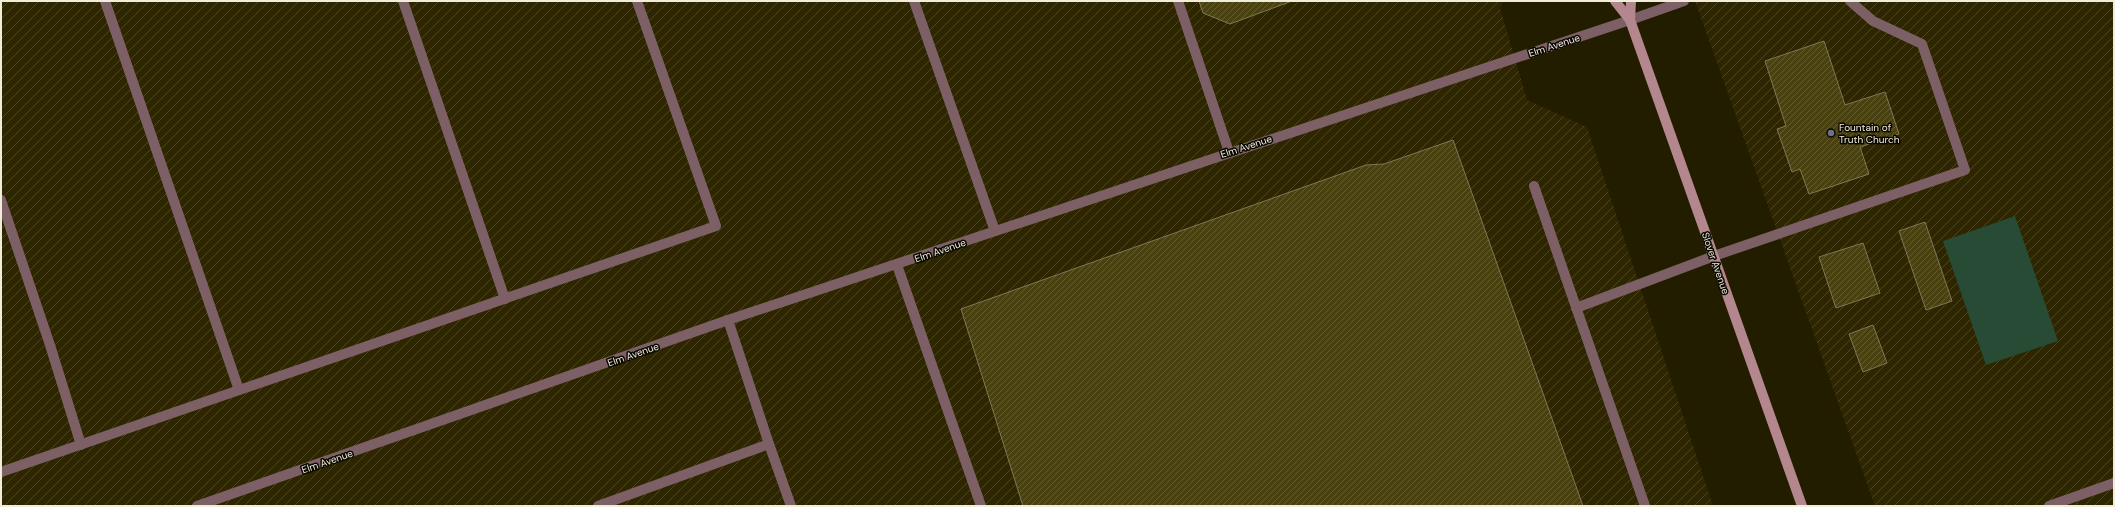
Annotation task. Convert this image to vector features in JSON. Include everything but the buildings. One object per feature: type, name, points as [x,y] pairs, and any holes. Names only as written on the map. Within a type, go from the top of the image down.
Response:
[{"type":"main road","name":"Slover Avenue","points":[[1615,1],[1630,20],[1802,506]]},
{"type":"main road","name":"Slover Avenue","points":[[1630,20],[1631,1]]},
{"type":"street","points":[[105,1],[239,390]]},
{"type":"street","points":[[402,1],[506,299]]},
{"type":"street","points":[[1,472],[716,226],[637,1]]},
{"type":"street","points":[[914,1],[995,231]]},
{"type":"street","points":[[1178,1],[1229,152]]},
{"type":"street","name":"Elm Avenue","points":[[197,506],[728,320],[897,265],[1229,152],[1684,1]]},
{"type":"street","points":[[1576,308],[1714,256],[1965,170],[1922,44],[1873,21],[1850,1]]},
{"type":"street","points":[[1534,186],[1645,506]]},
{"type":"street","points":[[1,200],[50,345],[81,445]]},
{"type":"street","points":[[897,265],[981,506]]},
{"type":"street","points":[[728,320],[791,506]]},
{"type":"street","points":[[598,506],[770,444]]},
{"type":"street","points":[[2049,506],[2114,483]]},
{"type":"shaded area","points":[[1,1],[1504,1],[1500,8],[1527,100],[1587,127],[1713,506],[1,506]]},
{"type":"shaded area","points":[[1695,1],[2114,1],[2114,506],[1875,506]]},
{"type":"green space","points":[[2015,216],[2058,341],[1986,365],[1943,241]]},
{"type":"place","name":"Fountain of Truth Church","points":[[1831,133]]}]
